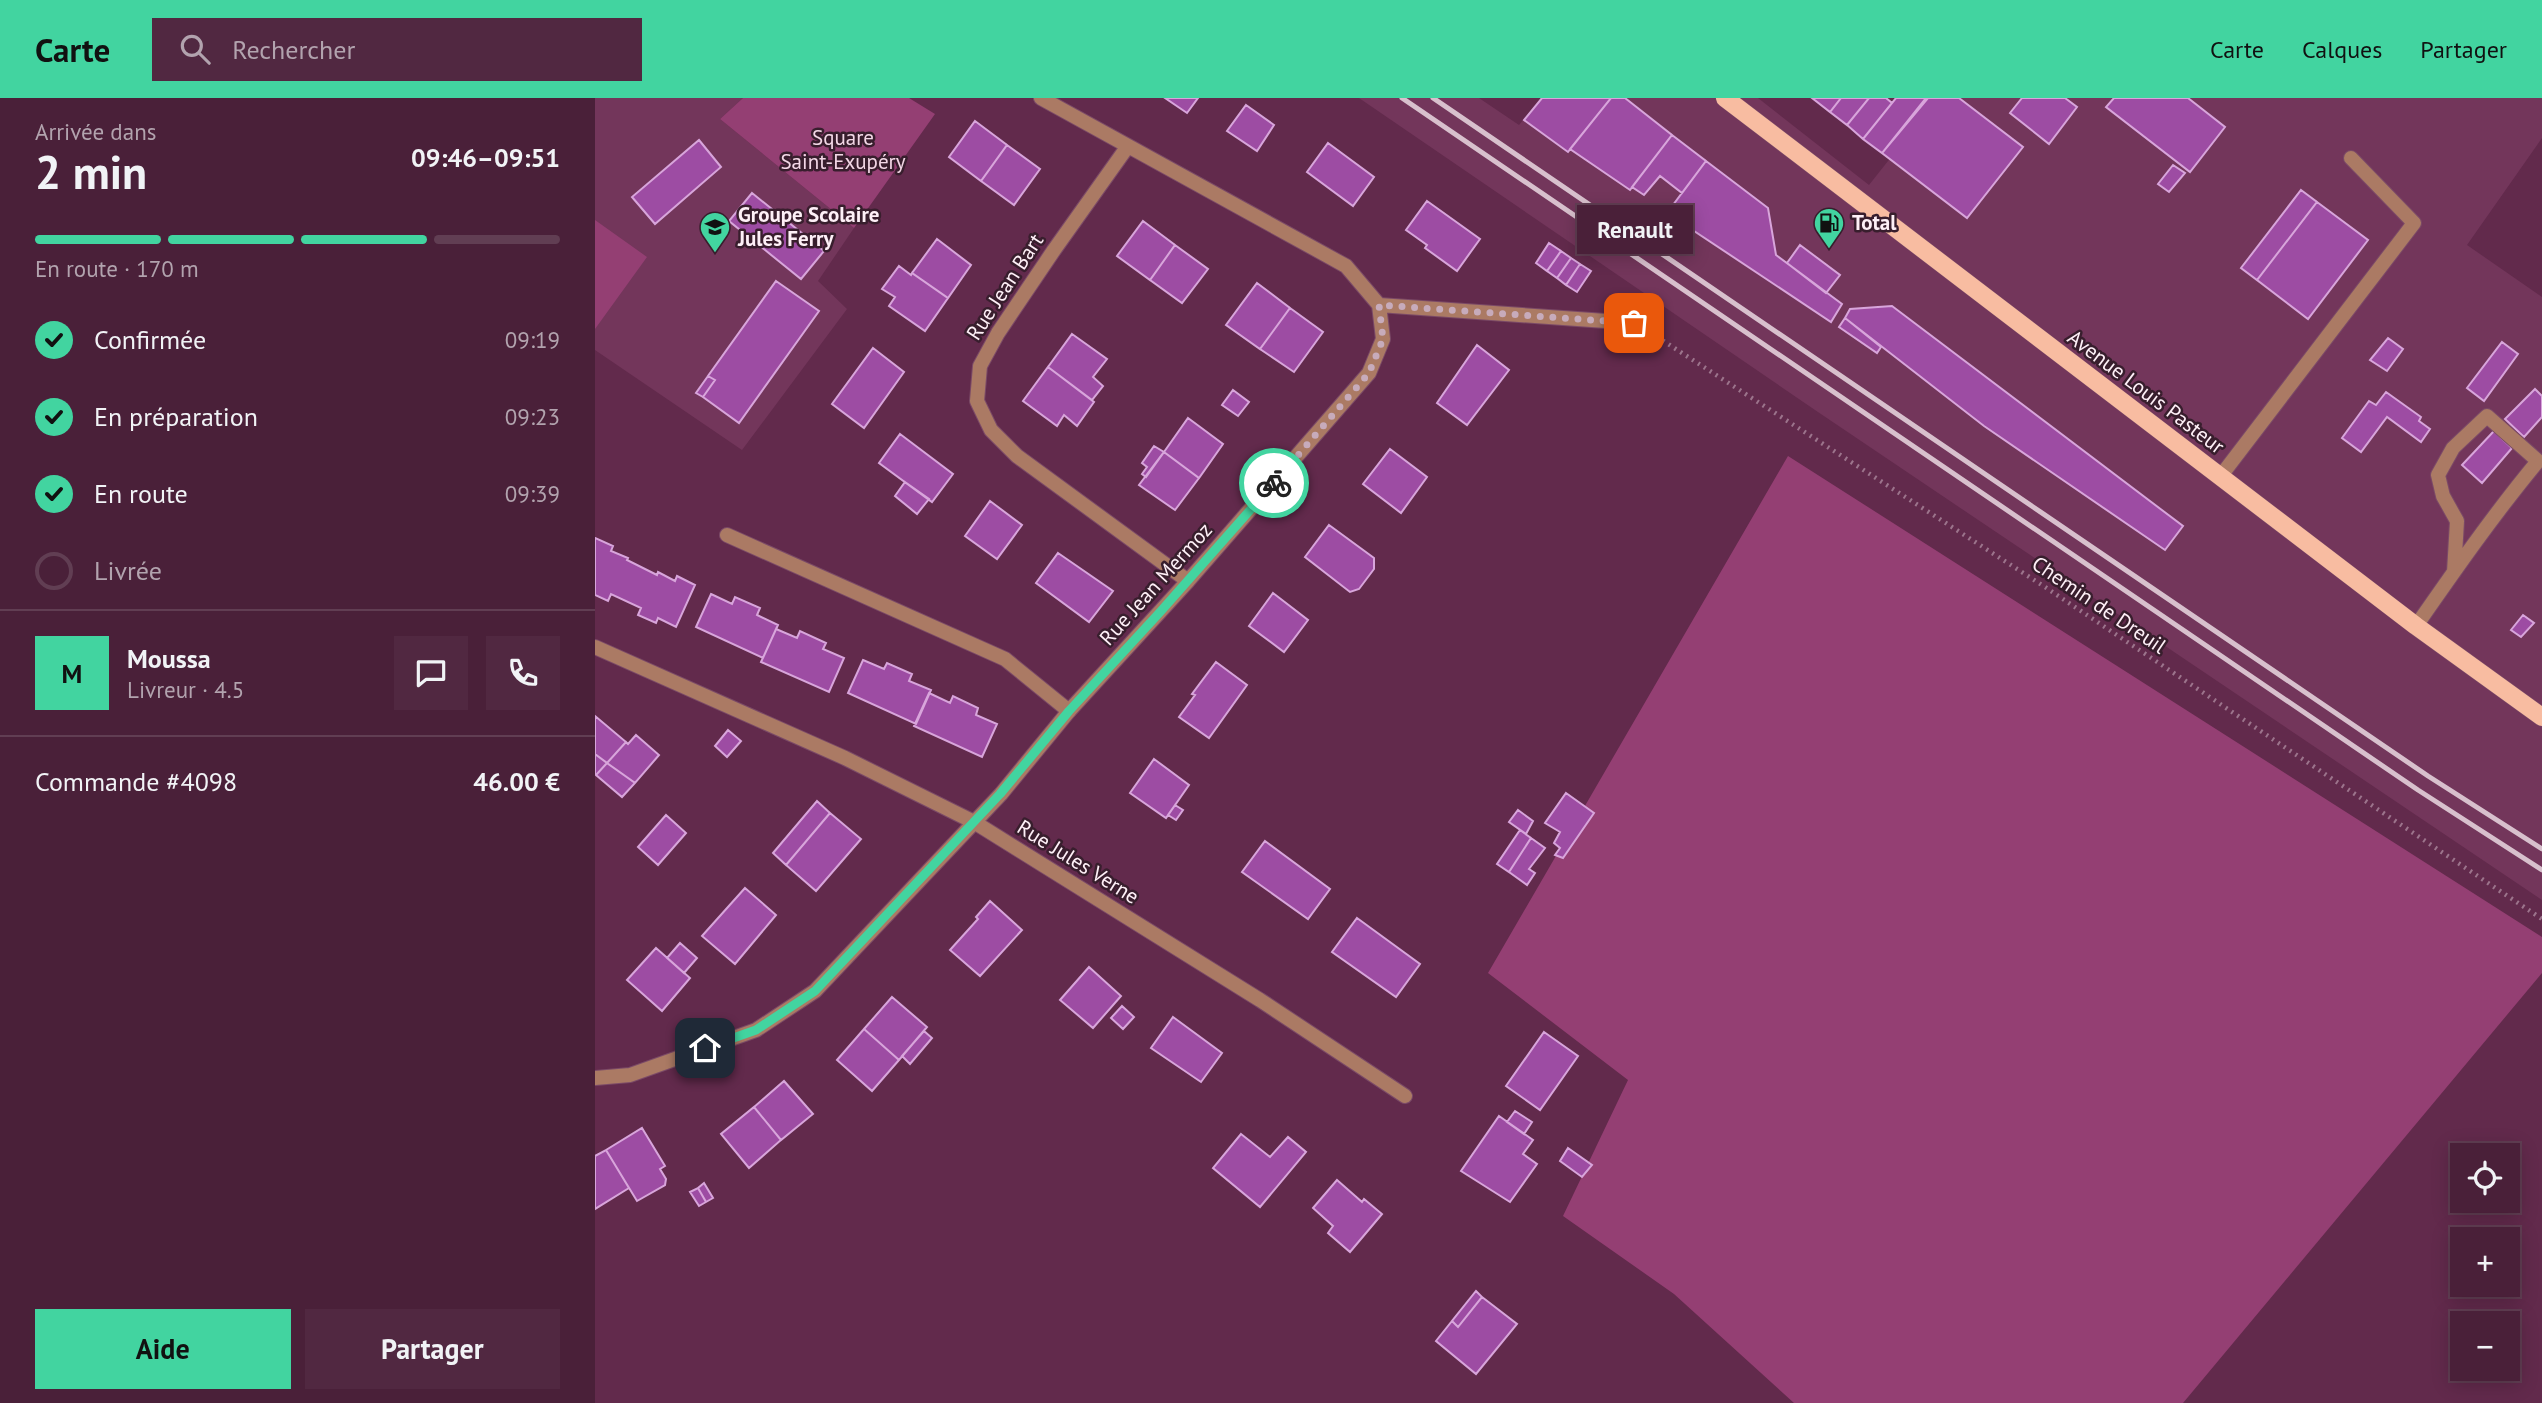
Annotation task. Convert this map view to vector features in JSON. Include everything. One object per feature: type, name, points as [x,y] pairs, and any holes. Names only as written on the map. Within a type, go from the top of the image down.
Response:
[{"type":"main road","name":"Avenue Louis Pasteur","points":[[1725,98],[2416,626],[2542,717]]},
{"type":"street","points":[[1041,98],[1346,266],[1379,305],[1634,323]]},
{"type":"street","name":"Rue Jean Bart","points":[[1128,146],[1053,250],[998,333],[980,366],[977,401],[991,430],[1017,456],[1188,581]]},
{"type":"street","points":[[2220,477],[2414,223],[2351,158]]},
{"type":"street","name":"Rue Jean Mermoz","points":[[595,1078],[630,1075],[756,1030],[815,991],[974,822],[1369,373],[1383,339],[1379,305]]},
{"type":"street","points":[[2416,626],[2500,507],[2538,461],[2487,416],[2453,448],[2438,475],[2443,496],[2457,521],[2454,572]]},
{"type":"street","points":[[727,535],[1005,659],[1069,711]]},
{"type":"street","name":"Rue Jules Verne","points":[[595,647],[845,758],[974,822],[1261,1000],[1405,1096]]},
{"type":"path","name":"Chemin de Dreuil","points":[[1634,323],[2045,587],[2542,919]]},
{"type":"shaded area","name":"Groupe Scolaire Jules Ferry","points":[[595,98],[743,98],[720,119],[854,228],[818,281],[847,309],[742,450],[595,350]]},
{"type":"shaded area","points":[[1359,98],[1479,98],[1519,125],[1542,98],[1758,98],[1869,185],[1938,98],[2542,98],[2542,138],[2467,245],[2542,297],[2542,900],[1815,410]]},
{"type":"green space","name":"Square Saint-Exupéry","points":[[743,98],[909,98],[935,114],[854,228],[720,119]]},
{"type":"green space","points":[[595,220],[647,257],[595,329]]},
{"type":"green space","points":[[1788,456],[2542,937],[2542,973],[2183,1403],[1794,1403],[1674,1294],[1563,1216],[1628,1080],[1488,973]]},
{"type":"building","points":[[1165,98],[1198,98],[1187,113]]},
{"type":"building","points":[[1542,98],[1611,98],[1568,152],[1524,120]]},
{"type":"building","points":[[1611,98],[1625,98],[1672,135],[1630,190],[1570,149]]},
{"type":"building","points":[[1812,98],[1841,98],[1830,112]]},
{"type":"building","points":[[1841,98],[1869,98],[1847,125],[1830,112]]},
{"type":"building","points":[[1869,98],[1886,98],[1892,103],[1863,139],[1847,125]]},
{"type":"building","points":[[1896,98],[1926,98],[1882,153],[1863,139]]},
{"type":"building","points":[[1928,98],[1959,98],[2023,147],[1967,218],[1882,153]]},
{"type":"building","points":[[2022,98],[2065,98],[2077,107],[2049,144],[2010,113]]},
{"type":"building","points":[[2114,98],[2188,98],[2225,127],[2190,172],[2106,107]]},
{"type":"building","points":[[1246,105],[1274,125],[1257,151],[1227,131]]},
{"type":"building","points":[[975,121],[1007,145],[981,181],[949,157]]},
{"type":"building","points":[[1672,135],[1706,161],[1682,193],[1660,176],[1644,195],[1632,187]]},
{"type":"building","points":[[699,140],[721,167],[655,224],[632,197]]},
{"type":"building","points":[[1328,143],[1374,177],[1353,206],[1307,172]]},
{"type":"building","points":[[1007,145],[1040,169],[1014,205],[981,181]]},
{"type":"building","points":[[1706,161],[1768,208],[1776,255],[1842,304],[1831,322],[1667,213]]},
{"type":"building","points":[[2173,165],[2185,173],[2169,192],[2158,184]]},
{"type":"building","points":[[2301,190],[2317,202],[2257,280],[2241,268]]},
{"type":"building","points":[[752,193],[824,251],[801,279],[729,221]]},
{"type":"building","points":[[1427,201],[1480,239],[1457,271],[1425,248],[1427,245],[1406,230]]},
{"type":"building","points":[[2317,202],[2368,240],[2308,319],[2257,280]]},
{"type":"building","points":[[1143,221],[1175,245],[1150,280],[1117,256]]},
{"type":"building","points":[[937,239],[971,265],[948,298],[912,273]]},
{"type":"building","points":[[1549,243],[1561,251],[1547,271],[1536,263]]},
{"type":"building","points":[[1175,245],[1208,269],[1182,303],[1150,280]]},
{"type":"building","points":[[1800,245],[1840,275],[1826,293],[1787,263]]},
{"type":"building","points":[[1561,251],[1571,258],[1557,278],[1547,271]]},
{"type":"building","points":[[1571,258],[1580,264],[1566,285],[1557,278]]},
{"type":"building","points":[[1580,264],[1591,271],[1577,292],[1566,285]]},
{"type":"building","points":[[899,266],[948,298],[925,331],[889,306],[895,297],[882,289]]},
{"type":"building","points":[[776,281],[819,311],[739,423],[703,397],[715,380],[708,376]]},
{"type":"building","points":[[1257,283],[1290,308],[1260,349],[1226,325]]},
{"type":"building","points":[[1892,306],[2183,526],[2165,550],[1984,426],[1845,318],[1850,309]]},
{"type":"building","points":[[1290,308],[1323,332],[1294,372],[1260,349]]},
{"type":"building","points":[[1845,318],[1881,347],[1877,353],[1839,327]]},
{"type":"building","points":[[1072,334],[1107,359],[1093,377],[1103,386],[1092,400],[1048,367]]},
{"type":"building","points":[[2388,338],[2403,349],[2387,371],[2370,360]]},
{"type":"building","points":[[2502,342],[2518,354],[2484,401],[2467,388]]},
{"type":"building","points":[[1477,345],[1509,370],[1467,425],[1437,403]]},
{"type":"building","points":[[873,348],[904,372],[864,428],[832,404]]},
{"type":"building","points":[[1048,367],[1094,402],[1077,426],[1064,415],[1057,426],[1023,401]]},
{"type":"building","points":[[708,376],[715,380],[703,397],[696,393]]},
{"type":"building","points":[[2535,389],[2542,396],[2542,417],[2524,437],[2505,419]]},
{"type":"building","points":[[1233,390],[1249,402],[1238,416],[1222,405]]},
{"type":"building","points":[[2386,392],[2421,417],[2419,421],[2430,429],[2421,442],[2387,417],[2361,452],[2342,438],[2369,401],[2376,405]]},
{"type":"building","points":[[1188,418],[1223,444],[1199,478],[1164,452]]},
{"type":"building","points":[[2494,431],[2512,448],[2482,483],[2462,465]]},
{"type":"building","points":[[900,434],[953,474],[932,502],[879,463]]},
{"type":"building","points":[[1154,446],[1164,452],[1146,477],[1142,474],[1147,467],[1142,463]]},
{"type":"building","points":[[1390,449],[1427,477],[1401,513],[1363,484]]},
{"type":"building","points":[[1164,452],[1199,478],[1175,510],[1139,485]]},
{"type":"building","points":[[905,482],[929,499],[917,514],[895,496]]},
{"type":"building","points":[[990,501],[1022,525],[997,559],[965,536]]},
{"type":"building","points":[[1329,525],[1374,558],[1374,569],[1359,589],[1350,592],[1305,557]]},
{"type":"building","points":[[595,538],[613,546],[611,551],[657,575],[658,572],[675,581],[677,576],[695,585],[676,627],[658,618],[656,623],[638,615],[641,608],[611,594],[608,601],[595,595]]},
{"type":"building","points":[[1058,553],[1113,591],[1089,622],[1036,583]]},
{"type":"building","points":[[1273,593],[1308,620],[1284,652],[1249,626]]},
{"type":"building","points":[[711,594],[732,604],[735,597],[760,608],[757,615],[778,625],[763,658],[696,627]]},
{"type":"building","points":[[2523,615],[2534,623],[2521,637],[2511,630]]},
{"type":"building","points":[[776,629],[797,638],[800,631],[826,643],[823,649],[844,658],[829,692],[761,662]]},
{"type":"building","points":[[863,660],[884,669],[887,663],[912,674],[909,681],[931,690],[916,724],[848,693]]},
{"type":"building","points":[[1216,662],[1247,685],[1209,738],[1179,717]]},
{"type":"building","points":[[929,693],[950,703],[953,696],[978,708],[976,715],[997,724],[982,757],[914,726]]},
{"type":"building","points":[[595,716],[626,742],[607,763],[595,754]]},
{"type":"building","points":[[728,730],[741,741],[727,757],[715,746]]},
{"type":"building","points":[[636,735],[659,755],[635,783],[607,763]]},
{"type":"building","points":[[595,754],[607,763],[596,775],[595,774]]},
{"type":"building","points":[[1154,759],[1189,785],[1166,818],[1130,793]]},
{"type":"building","points":[[607,763],[635,783],[622,797],[596,775]]},
{"type":"building","points":[[1566,793],[1594,813],[1563,858],[1555,855],[1560,848],[1554,843],[1560,832],[1545,823]]},
{"type":"building","points":[[817,801],[830,813],[786,865],[773,853]]},
{"type":"building","points":[[1175,805],[1183,810],[1176,820],[1168,815]]},
{"type":"building","points":[[1518,810],[1533,821],[1526,834],[1509,822]]},
{"type":"building","points":[[830,813],[861,839],[816,891],[786,865]]},
{"type":"building","points":[[666,815],[686,833],[658,865],[638,847]]},
{"type":"building","points":[[1520,830],[1531,838],[1509,872],[1497,864]]},
{"type":"building","points":[[1531,838],[1545,848],[1529,869],[1535,873],[1527,885],[1509,872]]},
{"type":"building","points":[[1265,841],[1330,889],[1308,919],[1242,872]]},
{"type":"building","points":[[745,888],[776,915],[735,964],[702,936]]},
{"type":"building","points":[[990,901],[1022,930],[980,976],[950,950]]},
{"type":"building","points":[[1357,918],[1420,964],[1396,997],[1332,952]]},
{"type":"building","points":[[680,943],[697,958],[684,973],[667,958]]},
{"type":"building","points":[[656,948],[690,978],[662,1011],[627,980]]},
{"type":"building","points":[[1089,967],[1121,996],[1093,1028],[1060,1000]]},
{"type":"building","points":[[892,997],[927,1027],[899,1060],[864,1029]]},
{"type":"building","points":[[1122,1006],[1134,1017],[1123,1029],[1111,1018]]},
{"type":"building","points":[[1173,1017],[1222,1053],[1201,1082],[1151,1048]]},
{"type":"building","points":[[864,1029],[899,1060],[872,1091],[837,1060]]},
{"type":"building","points":[[924,1031],[932,1038],[910,1064],[902,1056]]},
{"type":"building","points":[[1544,1032],[1578,1056],[1540,1110],[1506,1086]]},
{"type":"building","points":[[784,1081],[813,1114],[781,1140],[754,1107]]},
{"type":"building","points":[[754,1107],[781,1140],[749,1168],[721,1134]]},
{"type":"building","points":[[1515,1111],[1532,1122],[1524,1134],[1507,1122]]},
{"type":"building","points":[[1499,1116],[1533,1140],[1523,1154],[1537,1164],[1510,1202],[1461,1171]]},
{"type":"building","points":[[642,1128],[665,1166],[660,1169],[666,1179],[665,1185],[637,1201],[606,1150]]},
{"type":"building","points":[[1241,1134],[1270,1157],[1288,1137],[1306,1152],[1260,1207],[1213,1168]]},
{"type":"building","points":[[1568,1148],[1592,1165],[1582,1177],[1560,1161]]},
{"type":"building","points":[[606,1150],[629,1188],[595,1209],[595,1156]]},
{"type":"building","points":[[1337,1180],[1362,1202],[1364,1199],[1382,1214],[1350,1252],[1328,1233],[1333,1226],[1313,1208]]},
{"type":"building","points":[[704,1183],[713,1198],[706,1202],[698,1188]]},
{"type":"building","points":[[698,1188],[706,1202],[699,1206],[690,1192]]},
{"type":"building","points":[[1476,1291],[1482,1297],[1458,1327],[1452,1321]]},
{"type":"building","points":[[1482,1297],[1517,1324],[1476,1374],[1436,1341],[1452,1321],[1458,1327]]},
{"type":"railway","points":[[1402,98],[2418,790],[2542,870]]},
{"type":"railway","points":[[1433,98],[2428,776],[2542,849]]},
{"type":"way so far","points":[[1274,483],[1369,373],[1383,339],[1379,305],[1634,323]]},
{"type":"place","name":"Total","points":[[1829,250]]},
{"type":"place","name":"Groupe Scolaire Jules Ferry","points":[[715,254]]},
{"type":"place","name":"Renault","points":[[1634,323]]},
{"type":"route","points":[[705,1048],[756,1030],[815,991],[1000,794],[1069,711],[1274,483]]}]
